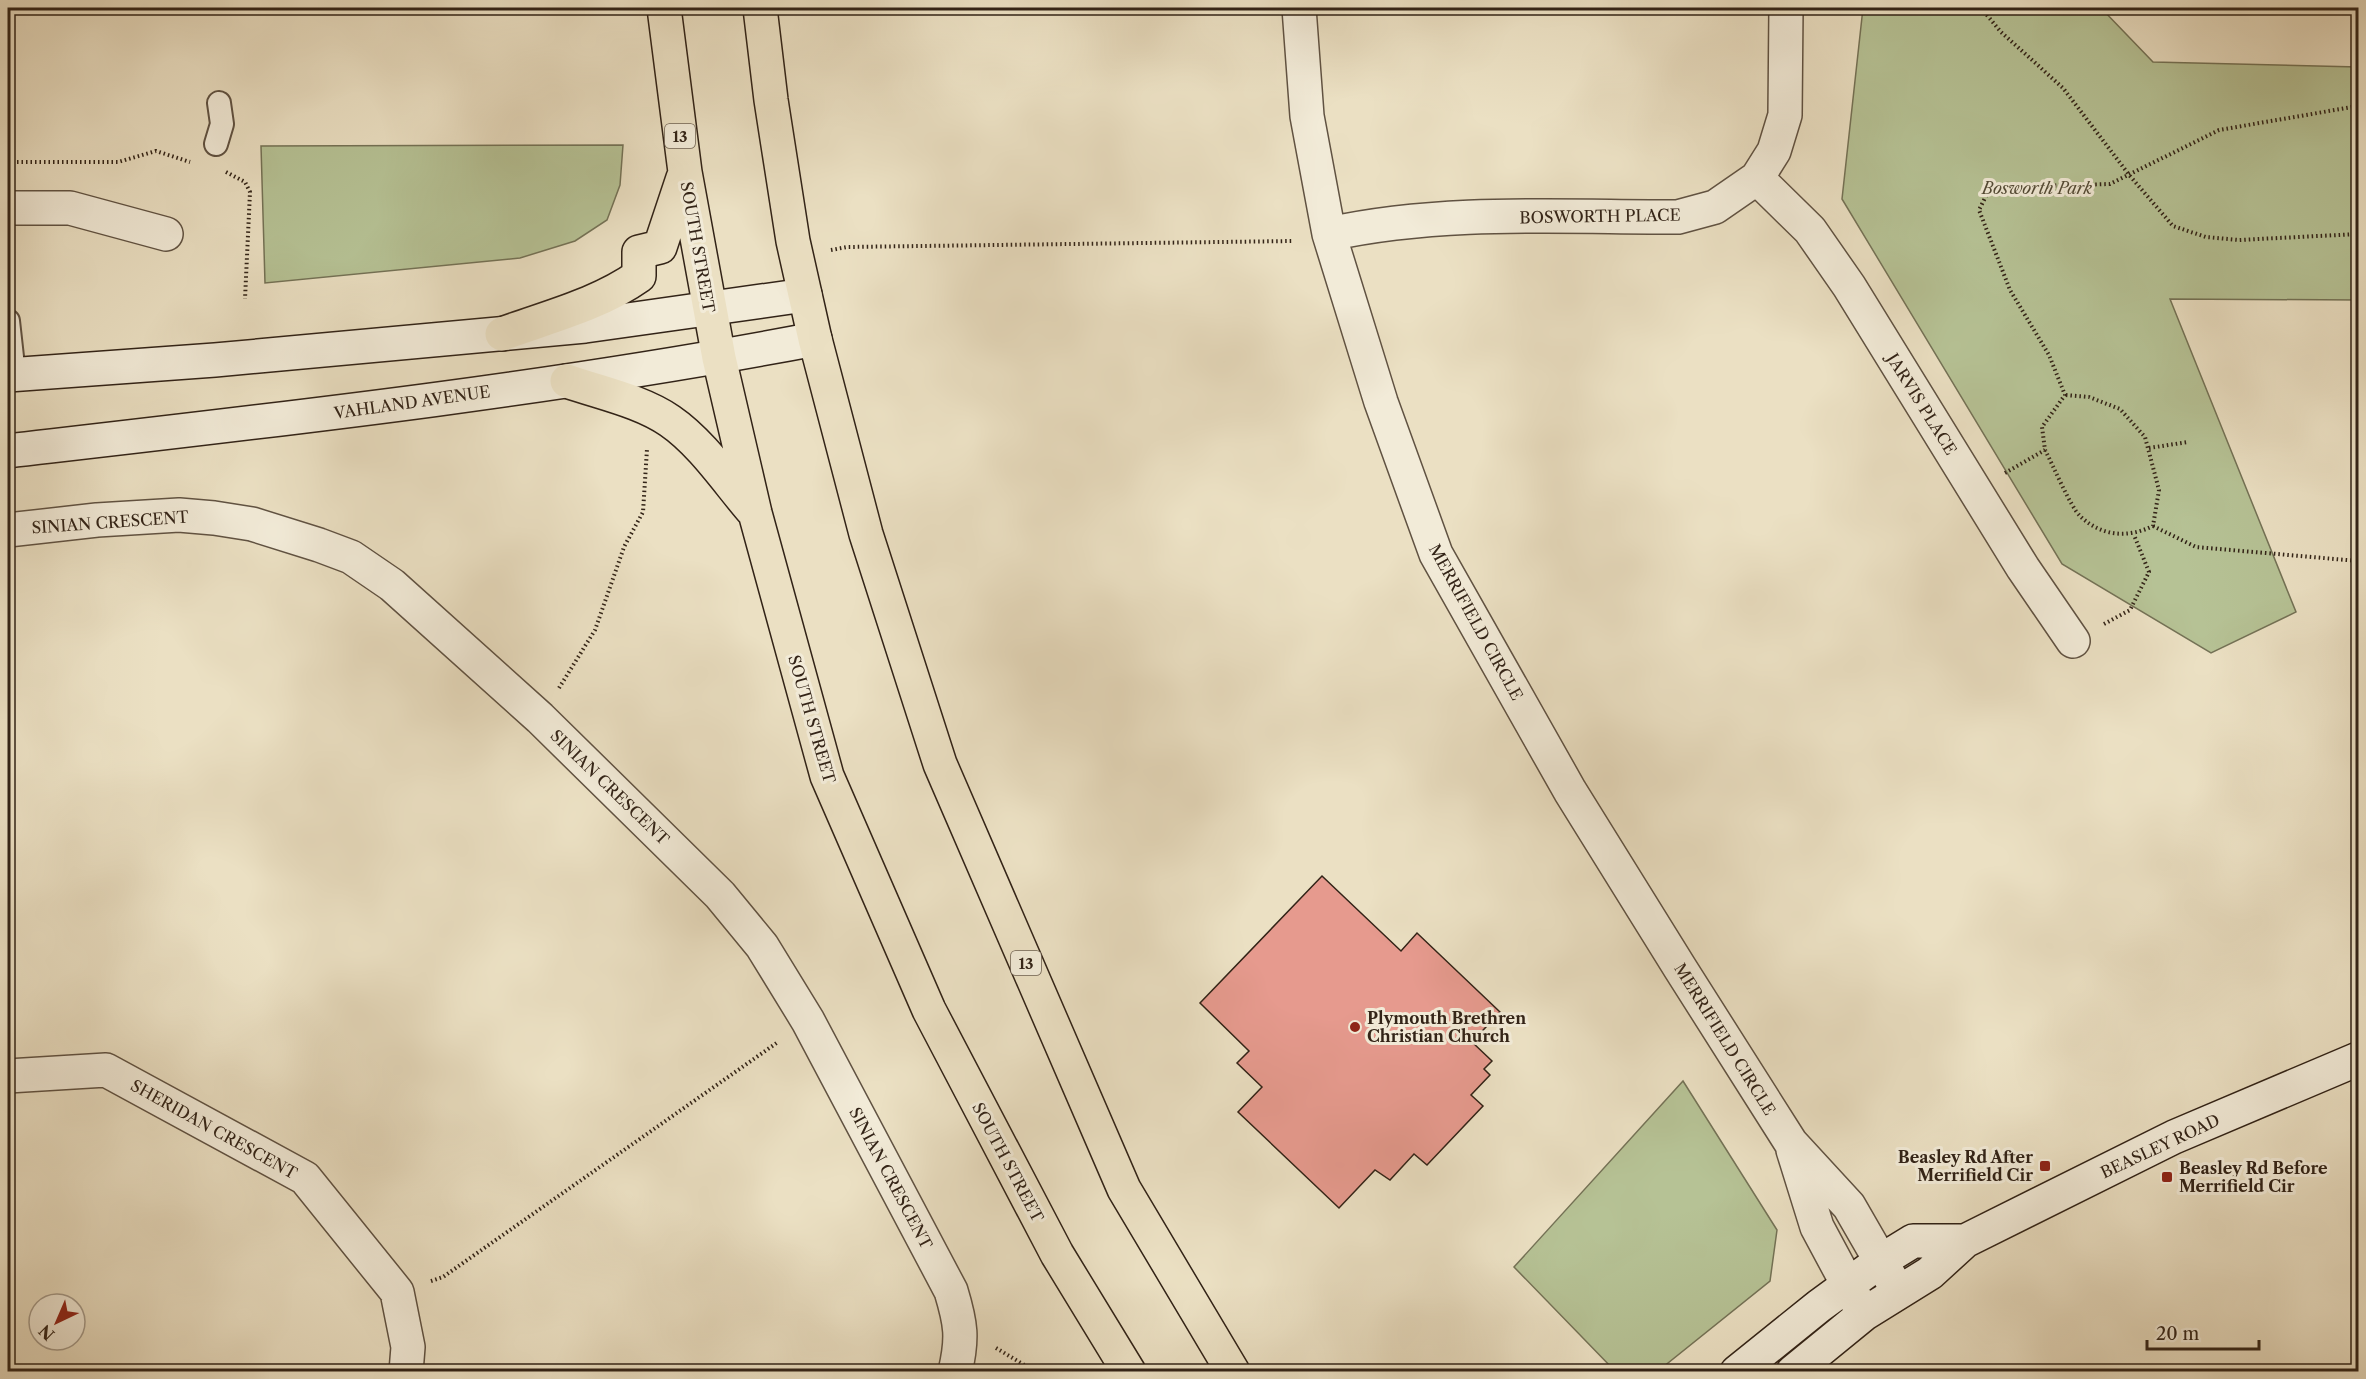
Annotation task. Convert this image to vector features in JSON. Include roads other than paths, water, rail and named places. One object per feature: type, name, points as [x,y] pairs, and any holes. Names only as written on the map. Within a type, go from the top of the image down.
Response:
[{"type":"highway","name":"SOUTH STREET","points":[[664,8],[685,172],[719,358],[755,513],[831,787],[929,1010],[1057,1254],[1129,1371]]},
{"type":"highway","name":"13","points":[[760,8],[775,123],[805,295],[815,339],[866,534],[940,764],[1124,1189],[1233,1371]]},
{"type":"highway","points":[[502,334],[596,300],[620,289],[639,276],[639,252],[660,247],[685,172]]},
{"type":"highway","points":[[567,381],[653,411],[687,435],[755,513]]},
{"type":"street","name":"MERRIFIELD CIRCLE","points":[[1299,8],[1307,116],[1329,234],[1381,402],[1436,554],[1570,791],[1791,1143],[1849,1206],[1898,1291]]},
{"type":"street","name":"BOSWORTH PLACE","points":[[1329,234],[1367,226],[1430,218],[1678,217],[1715,207],[1757,178],[1774,151],[1785,115],[1786,8]]},
{"type":"street","name":"JARVIS PLACE","points":[[1757,178],[1810,230],[1849,286],[2023,568],[2073,641]]},
{"type":"street","points":[[8,208],[70,208],[166,234]]},
{"type":"street","points":[[11,375],[215,360],[502,334],[805,295]]},
{"type":"street","name":"VAHLAND AVENUE","points":[[8,451],[262,422],[567,381],[719,358],[815,339]]},
{"type":"street","name":"SINIAN CRESCENT","points":[[8,530],[97,520],[179,515],[252,524],[319,545],[351,558],[392,585],[540,718],[720,895],[762,946],[808,1022],[951,1291],[961,1322],[958,1357]]},
{"type":"street","name":"BEASLEY ROAD","points":[[1793,1371],[1864,1314],[1930,1273],[1965,1241],[2174,1137],[2358,1059]]},
{"type":"street","name":"SHERIDAN CRESCENT","points":[[8,1076],[106,1070],[305,1179],[396,1292],[408,1347],[405,1371]]},
{"type":"street","name":"MERRIFIELD CIRCLE","points":[[1791,1143],[1817,1227],[1864,1314]]},
{"type":"street","name":"BEASLEY ROAD","points":[[1737,1371],[1882,1260],[1913,1241],[1965,1241]]},
{"type":"lane","points":[[216,144],[222,124],[219,102]]},
{"type":"lane","points":[[8,321],[11,375]]},
{"type":"place","name":"Plymouth Brethren Christian Church","points":[[1355,1027]]},
{"type":"place","name":"Beasley Rd After Merrifield Cir","points":[[2045,1166]]},
{"type":"place","name":"Beasley Rd Before Merrifield Cir","points":[[2167,1177]]},
{"type":"park label","name":"Bosworth Park","points":[[2037,188]]}]
